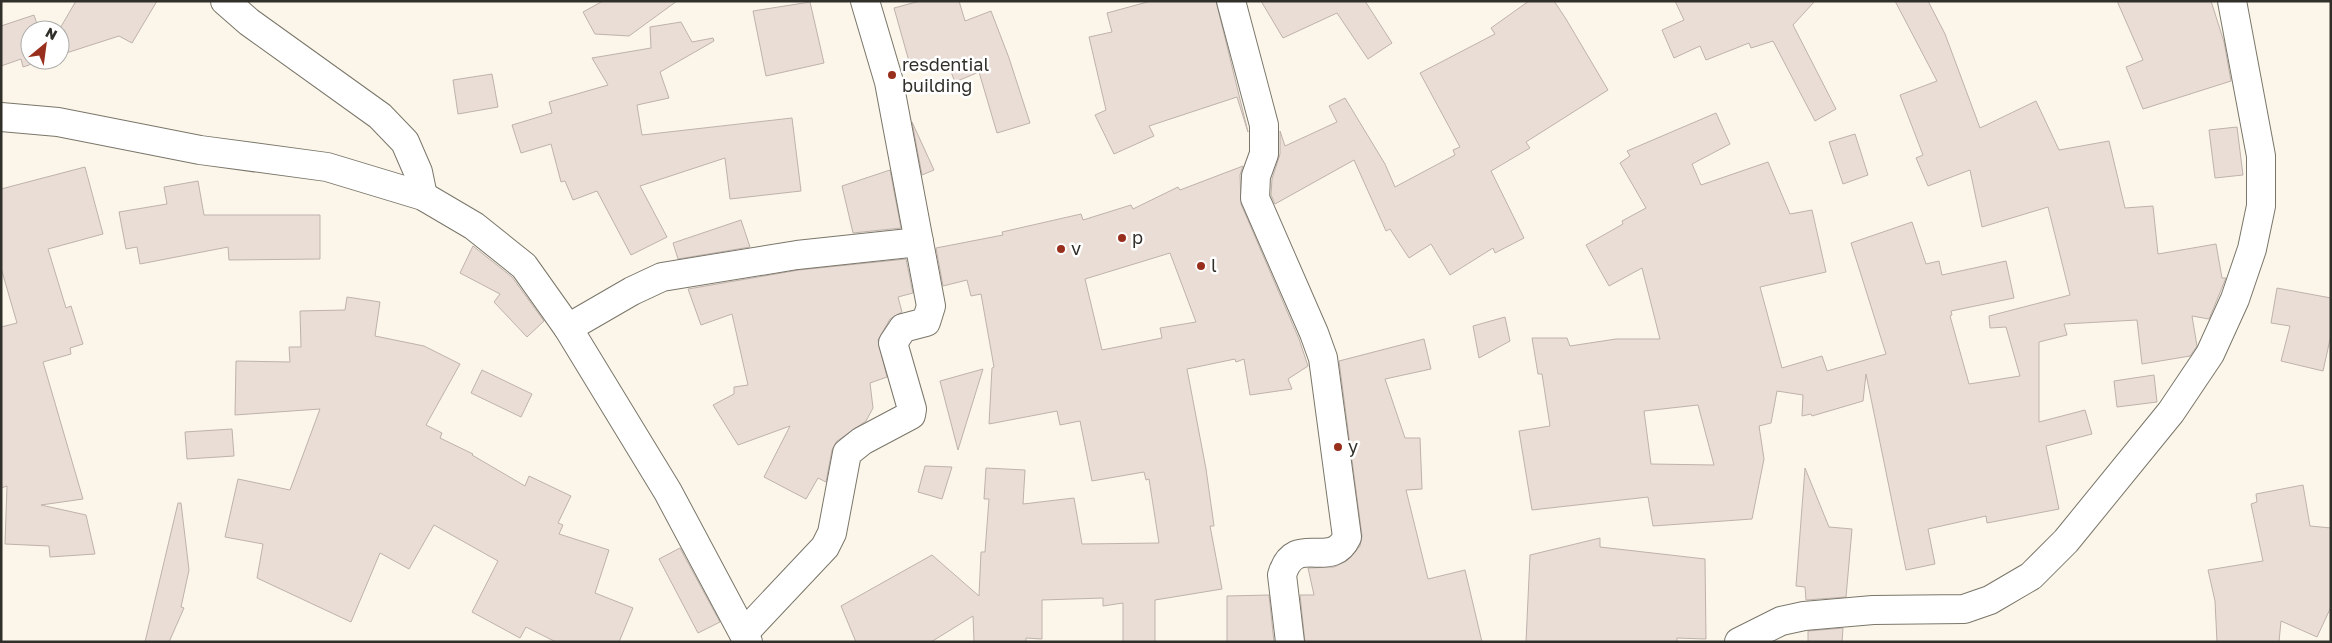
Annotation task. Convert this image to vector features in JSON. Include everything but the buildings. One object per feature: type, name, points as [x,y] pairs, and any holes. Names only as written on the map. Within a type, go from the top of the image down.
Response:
[{"type":"street","points":[[225,1],[249,22],[380,116],[406,142],[418,172],[424,196]]},
{"type":"street","points":[[1,117],[58,122],[200,150],[327,167],[424,196],[474,226],[524,266],[568,328],[668,492],[746,638],[825,547],[832,533],[847,453],[862,441],[911,415],[912,405],[892,342],[903,328],[926,322],[931,306],[889,82],[865,1]]},
{"type":"street","points":[[1231,1],[1264,125],[1264,154],[1256,176],[1255,198],[1314,333],[1322,358],[1346,537],[1344,544],[1332,553],[1301,552],[1293,556],[1285,566],[1282,575],[1290,642]]},
{"type":"street","points":[[1739,642],[1781,621],[1804,616],[1873,610],[1964,609],[1990,600],[2031,576],[2066,541],[2171,412],[2210,354],[2236,299],[2252,249],[2261,206],[2261,156],[2232,1]]},
{"type":"street","points":[[568,328],[632,291],[662,277],[797,255],[919,242]]},
{"type":"place","name":"resdential building","points":[[892,75]]},
{"type":"place","name":"p","points":[[1122,238]]},
{"type":"place","name":"v","points":[[1061,249]]},
{"type":"place","name":"l","points":[[1201,266]]},
{"type":"place","name":"y","points":[[1338,447]]}]
